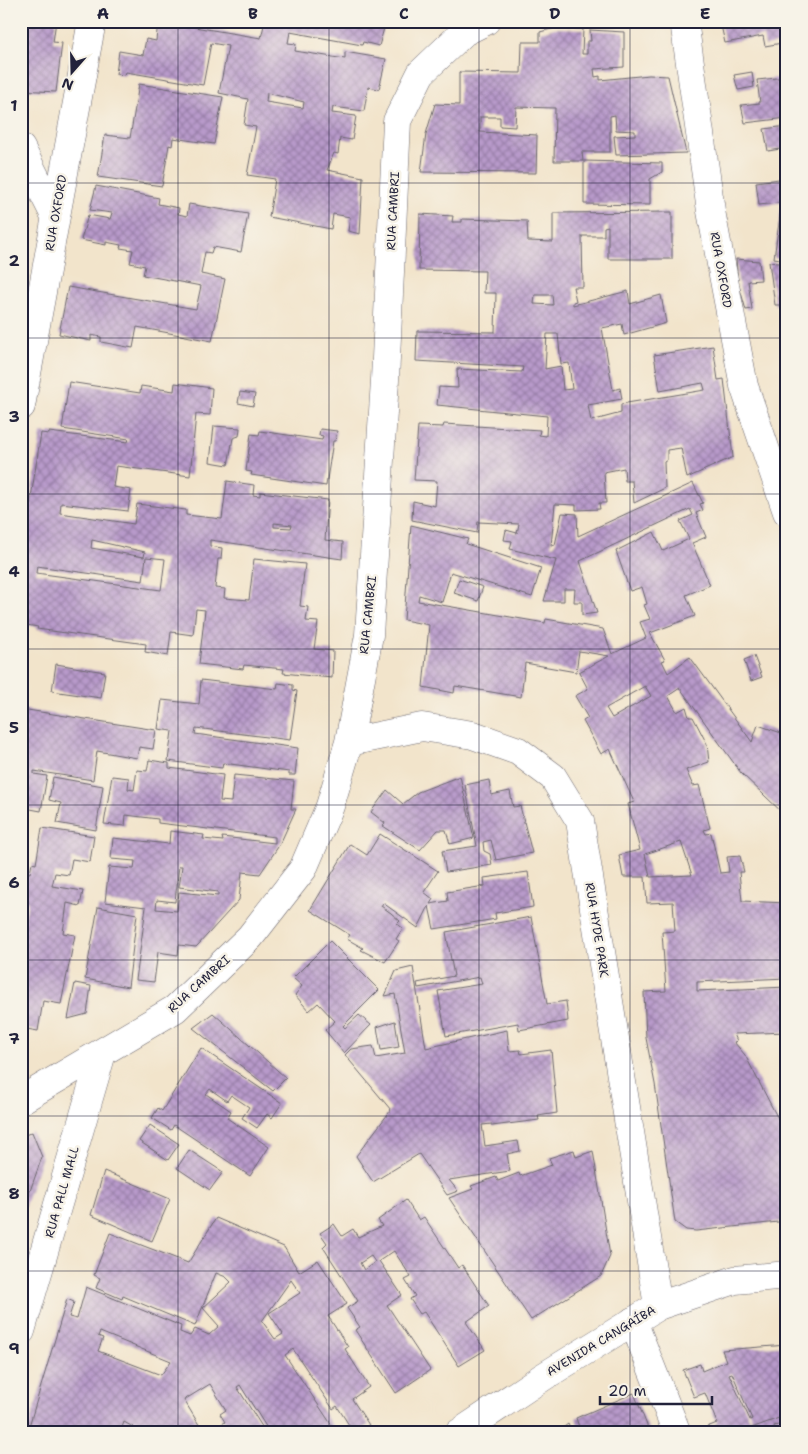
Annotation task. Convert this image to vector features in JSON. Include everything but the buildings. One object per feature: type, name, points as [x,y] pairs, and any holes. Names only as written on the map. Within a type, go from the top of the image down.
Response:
[{"type":"street","name":"RUA OXFORD","points":[[21,406],[92,21]]},
{"type":"street","name":"RUA CAMBRI","points":[[21,1100],[175,1008],[250,937],[303,869],[330,806],[348,742],[369,635],[385,380],[397,121],[421,73],[464,32],[486,21]]},
{"type":"street","name":"RUA OXFORD","points":[[684,21],[711,211],[738,358],[744,386],[787,512]]},
{"type":"street","points":[[24,162],[55,216]]},
{"type":"street","name":"RUA HYDE PARK","points":[[348,742],[422,727],[473,735],[518,751],[553,777],[580,821],[658,1306]]},
{"type":"street","name":"RUA PALL MALL","points":[[21,1331],[102,1053]]},
{"type":"street","name":"AVENIDA CANGAÍBA","points":[[459,1433],[543,1377],[658,1306],[735,1280],[787,1275]]},
{"type":"street","points":[[633,1321],[677,1433]]}]
